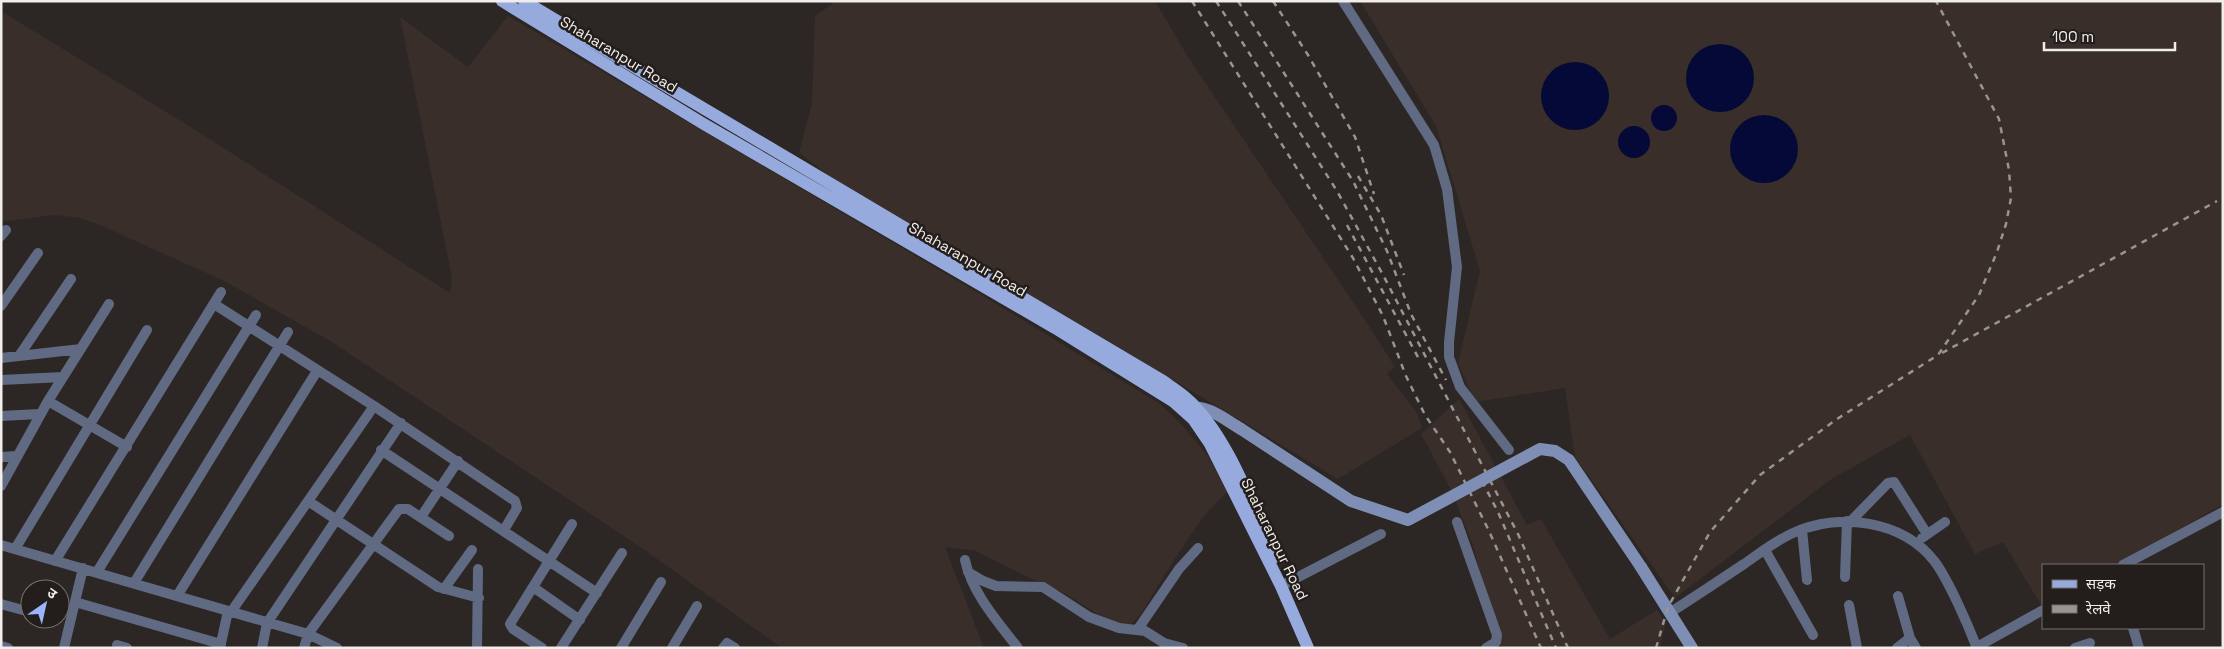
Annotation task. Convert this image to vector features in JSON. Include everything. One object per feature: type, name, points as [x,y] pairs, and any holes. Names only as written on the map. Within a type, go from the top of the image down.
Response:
[{"type":"main road","name":"Shaharanpur Road","points":[[502,1],[702,122],[1055,328],[1174,402],[1189,409]]},
{"type":"main road","name":"Shaharanpur Road","points":[[524,1],[924,238],[1163,381],[1186,397],[1193,419],[1210,444],[1316,648]]},
{"type":"main road","points":[[1189,409],[1212,413],[1241,429],[1351,501],[1408,520],[1540,449],[1555,451],[1569,460],[1671,612],[1692,648]]},
{"type":"main road","name":"Shaharanpur Road","points":[[1284,585],[1308,648]]},
{"type":"street","points":[[1343,1],[1434,145],[1447,188],[1457,267],[1449,357],[1460,387],[1510,450]]},
{"type":"street","points":[[1,306],[38,254]]},
{"type":"street","points":[[18,356],[71,278]]},
{"type":"street","points":[[55,561],[127,448],[221,292]]},
{"type":"street","points":[[1,486],[40,414],[109,304]]},
{"type":"street","points":[[214,304],[279,348],[374,406],[458,461],[517,504],[517,508],[504,530]]},
{"type":"street","points":[[97,572],[250,328],[256,315]]},
{"type":"street","points":[[15,549],[147,330]]},
{"type":"street","points":[[134,583],[288,332]]},
{"type":"street","points":[[1,358],[81,349]]},
{"type":"street","points":[[177,596],[317,371]]},
{"type":"street","points":[[1,380],[63,377]]},
{"type":"street","points":[[48,401],[127,448]]},
{"type":"street","points":[[75,602],[220,646],[230,612],[374,406]]},
{"type":"street","points":[[1,416],[40,414]]},
{"type":"street","points":[[262,648],[267,622],[381,450],[401,424]]},
{"type":"street","points":[[381,450],[597,593]]},
{"type":"street","points":[[1,457],[16,456]]},
{"type":"street","points":[[421,517],[458,461]]},
{"type":"street","points":[[1845,577],[1849,521],[1888,483],[1894,482],[1927,534]]},
{"type":"street","points":[[308,501],[373,546],[438,587],[479,598]]},
{"type":"street","points":[[304,648],[308,634],[400,509],[408,509],[449,536]]},
{"type":"street","points":[[2125,564],[2223,512]]},
{"type":"street","points":[[1671,612],[1764,550],[1802,530],[1849,521],[1877,526],[1899,534],[1916,543],[1926,552],[1942,573],[1976,648],[2042,611]]},
{"type":"street","points":[[1457,522],[1498,637],[1494,643],[1486,648]]},
{"type":"street","points":[[1916,543],[1945,522]]},
{"type":"street","points":[[542,648],[510,626],[572,524]]},
{"type":"street","points":[[1802,530],[1807,580]]},
{"type":"street","points":[[1284,585],[1382,534]]},
{"type":"street","points":[[1,545],[308,634],[337,648]]},
{"type":"street","points":[[1138,629],[1179,569],[1198,548]]},
{"type":"street","points":[[444,589],[472,550]]},
{"type":"street","points":[[1764,550],[1813,635]]},
{"type":"street","points":[[561,648],[622,554]]},
{"type":"street","points":[[965,560],[968,572],[984,602],[1018,648]]},
{"type":"street","points":[[64,648],[83,568]]},
{"type":"street","points":[[477,648],[478,568]]},
{"type":"street","points":[[968,572],[983,582],[996,586],[1043,587],[1089,617],[1119,628],[1138,629],[1149,633],[1164,643],[1183,648]]},
{"type":"street","points":[[621,648],[661,582]]},
{"type":"street","points":[[532,587],[580,620]]},
{"type":"street","points":[[1898,596],[1910,638],[1916,648]]},
{"type":"street","points":[[1,604],[20,609]]},
{"type":"street","points":[[1849,605],[1856,648]]},
{"type":"street","points":[[672,648],[697,606]]},
{"type":"street","points":[[2133,629],[2139,648]]},
{"type":"street","points":[[1897,648],[1910,638]]},
{"type":"street","points":[[723,648],[727,643],[735,648]]},
{"type":"street","points":[[2075,648],[2090,643]]},
{"type":"shaded area","points":[[836,1],[1155,1],[1188,57],[1395,367],[1387,374],[1417,413],[1422,428],[1338,479],[831,178],[799,152],[812,104],[815,16]]},
{"type":"shaded area","points":[[1360,1],[2223,1],[2223,504],[2119,564],[2042,564],[2042,606],[2003,542],[1975,554],[1910,435],[1830,480],[1675,598],[1575,457],[1565,388],[1475,402],[1458,363],[1480,271],[1436,126]]},
{"type":"shaded area","points":[[1,11],[194,129],[450,293],[452,278],[400,17],[468,67],[508,16],[975,291],[1160,404],[1182,425],[1208,456],[1228,491],[1202,518],[1142,613],[1130,625],[1115,625],[1064,593],[975,551],[945,547],[984,648],[782,648],[643,549],[332,342],[224,281],[100,225],[80,218],[54,215],[1,222]]},
{"type":"shaded area","points":[[1720,44],[1733,47],[1744,54],[1751,65],[1754,78],[1751,91],[1744,102],[1733,109],[1720,112],[1707,109],[1696,102],[1689,91],[1686,78],[1689,65],[1696,54],[1707,47]]},
{"type":"shaded area","points":[[1575,62],[1588,65],[1599,72],[1606,83],[1609,96],[1606,109],[1599,120],[1588,127],[1575,130],[1562,127],[1551,120],[1544,109],[1541,96],[1544,83],[1551,72],[1562,65]]},
{"type":"shaded area","points":[[1664,105],[1673,109],[1677,118],[1673,127],[1664,131],[1655,127],[1651,118],[1655,109]]},
{"type":"shaded area","points":[[1764,115],[1777,118],[1788,125],[1795,136],[1798,149],[1795,162],[1788,173],[1777,180],[1764,183],[1751,180],[1740,173],[1733,162],[1730,149],[1733,136],[1740,125],[1751,118]]},
{"type":"shaded area","points":[[1634,126],[1640,127],[1645,131],[1649,136],[1649,148],[1645,153],[1640,157],[1634,158],[1628,157],[1623,153],[1619,148],[1618,142],[1619,136],[1623,131],[1628,127]]},
{"type":"shaded area","points":[[1459,399],[1527,525],[1541,519],[1610,639],[1657,610],[1666,623],[1660,648],[1502,648],[1472,543],[1451,490],[1421,434]]},
{"type":"railway","points":[[1192,1],[1353,258],[1383,316],[1406,376],[1425,415],[1450,452],[1489,531],[1541,648]]},
{"type":"railway","points":[[1216,1],[1337,191],[1382,273],[1518,534],[1568,648]]},
{"type":"railway","points":[[1238,1],[1353,181],[1387,251],[1411,314],[1446,380]]},
{"type":"railway","points":[[1273,1],[1308,55],[1355,137],[1374,194]]},
{"type":"railway","points":[[1656,648],[1668,607],[1710,532],[1760,475],[1837,419],[1938,355],[1979,295],[1997,252],[2006,224],[2011,198],[2009,170],[1999,119],[1936,1]]},
{"type":"railway","points":[[1358,176],[1381,215],[1404,275]]},
{"type":"railway","points":[[1942,353],[2217,201]]},
{"type":"railway","points":[[1347,225],[1419,359]]},
{"type":"railway","points":[[1482,481],[1498,512],[1556,648]]}]
